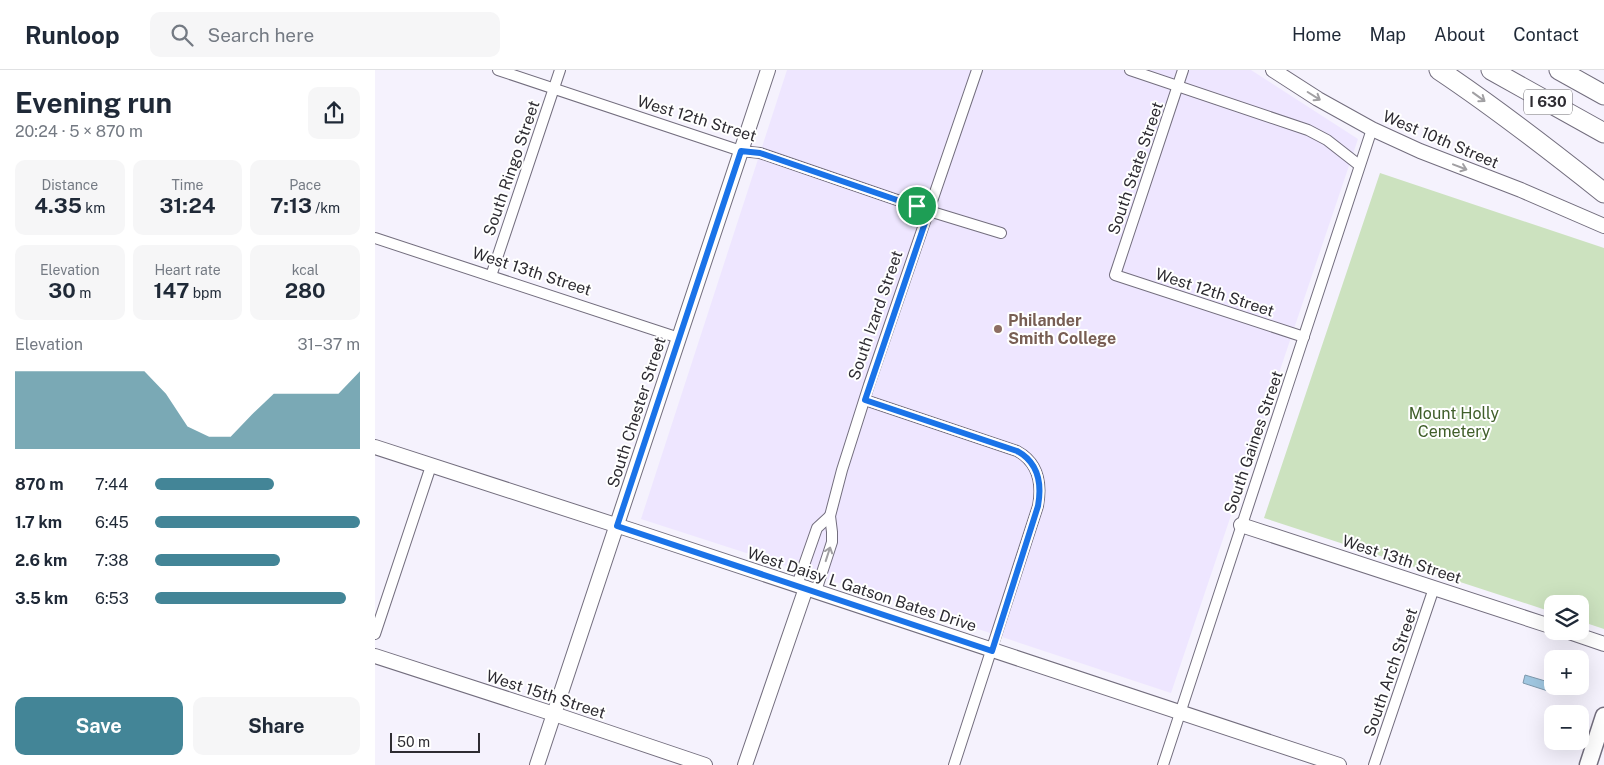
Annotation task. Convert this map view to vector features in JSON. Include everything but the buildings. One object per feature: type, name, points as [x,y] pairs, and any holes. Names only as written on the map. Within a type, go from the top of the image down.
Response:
[{"type":"highway","points":[[1439,70],[1537,140],[1604,193]]},
{"type":"highway","name":"I 630","points":[[1491,70],[1604,133]]},
{"type":"highway","points":[[1559,70],[1604,91]]},
{"type":"highway","name":"I 630","points":[[1559,70],[1604,95]]},
{"type":"main road","points":[[1588,765],[1604,716]]},
{"type":"street","name":"West 12th Street","points":[[498,70],[741,151],[760,153],[929,211],[1001,233]]},
{"type":"street","name":"South Ringo Street","points":[[491,276],[560,70]]},
{"type":"street","name":"South Chester Street","points":[[537,765],[768,70]]},
{"type":"street","name":"South Izard Street","points":[[806,588],[831,542],[832,532],[829,516],[842,470],[977,70]]},
{"type":"street","points":[[1130,70],[1309,130],[1327,140],[1359,165]]},
{"type":"street","name":"South State Street","points":[[1115,274],[1183,70]]},
{"type":"street","name":"West 10th Street","points":[[1273,70],[1318,99],[1372,129],[1420,151],[1521,190],[1604,226]]},
{"type":"street","name":"South Gaines Street","points":[[1163,765],[1372,129]]},
{"type":"street","name":"West 13th Street","points":[[375,238],[679,338]]},
{"type":"street","name":"West 12th Street","points":[[1115,274],[1304,337]]},
{"type":"street","points":[[865,400],[1017,451],[1031,461],[1039,476],[1038,506],[954,765]]},
{"type":"street","name":"West Daisy L Gatson Bates Drive","points":[[375,447],[1339,765]]},
{"type":"street","points":[[375,634],[431,466]]},
{"type":"street","name":"South Izard Street","points":[[745,765],[806,588],[817,528],[829,516]]},
{"type":"street","name":"West 13th Street","points":[[1241,525],[1544,624]]},
{"type":"street","name":"South Arch Street","points":[[1374,765],[1434,588]]},
{"type":"street","points":[[1589,639],[1604,644]]},
{"type":"street","name":"West 15th Street","points":[[375,656],[705,765]]},
{"type":"shaded area","name":"Philander Smith College","points":[[787,70],[1251,70],[1358,139],[1171,693],[641,519]]},
{"type":"green space","name":"Mount Holly Cemetery","points":[[1380,173],[1604,248],[1604,629],[1589,624],[1589,595],[1544,595],[1544,609],[1264,518]]},
{"type":"water","points":[[1525,675],[1544,681],[1544,690],[1523,683]]},
{"type":"place","name":"Philander Smith College","points":[[998,329]]},
{"type":"route","points":[[741,151],[760,153],[917,206],[929,211],[865,400],[1017,451],[1025,455],[1036,469],[1040,486],[1038,506],[992,651],[617,526],[741,151]]}]
